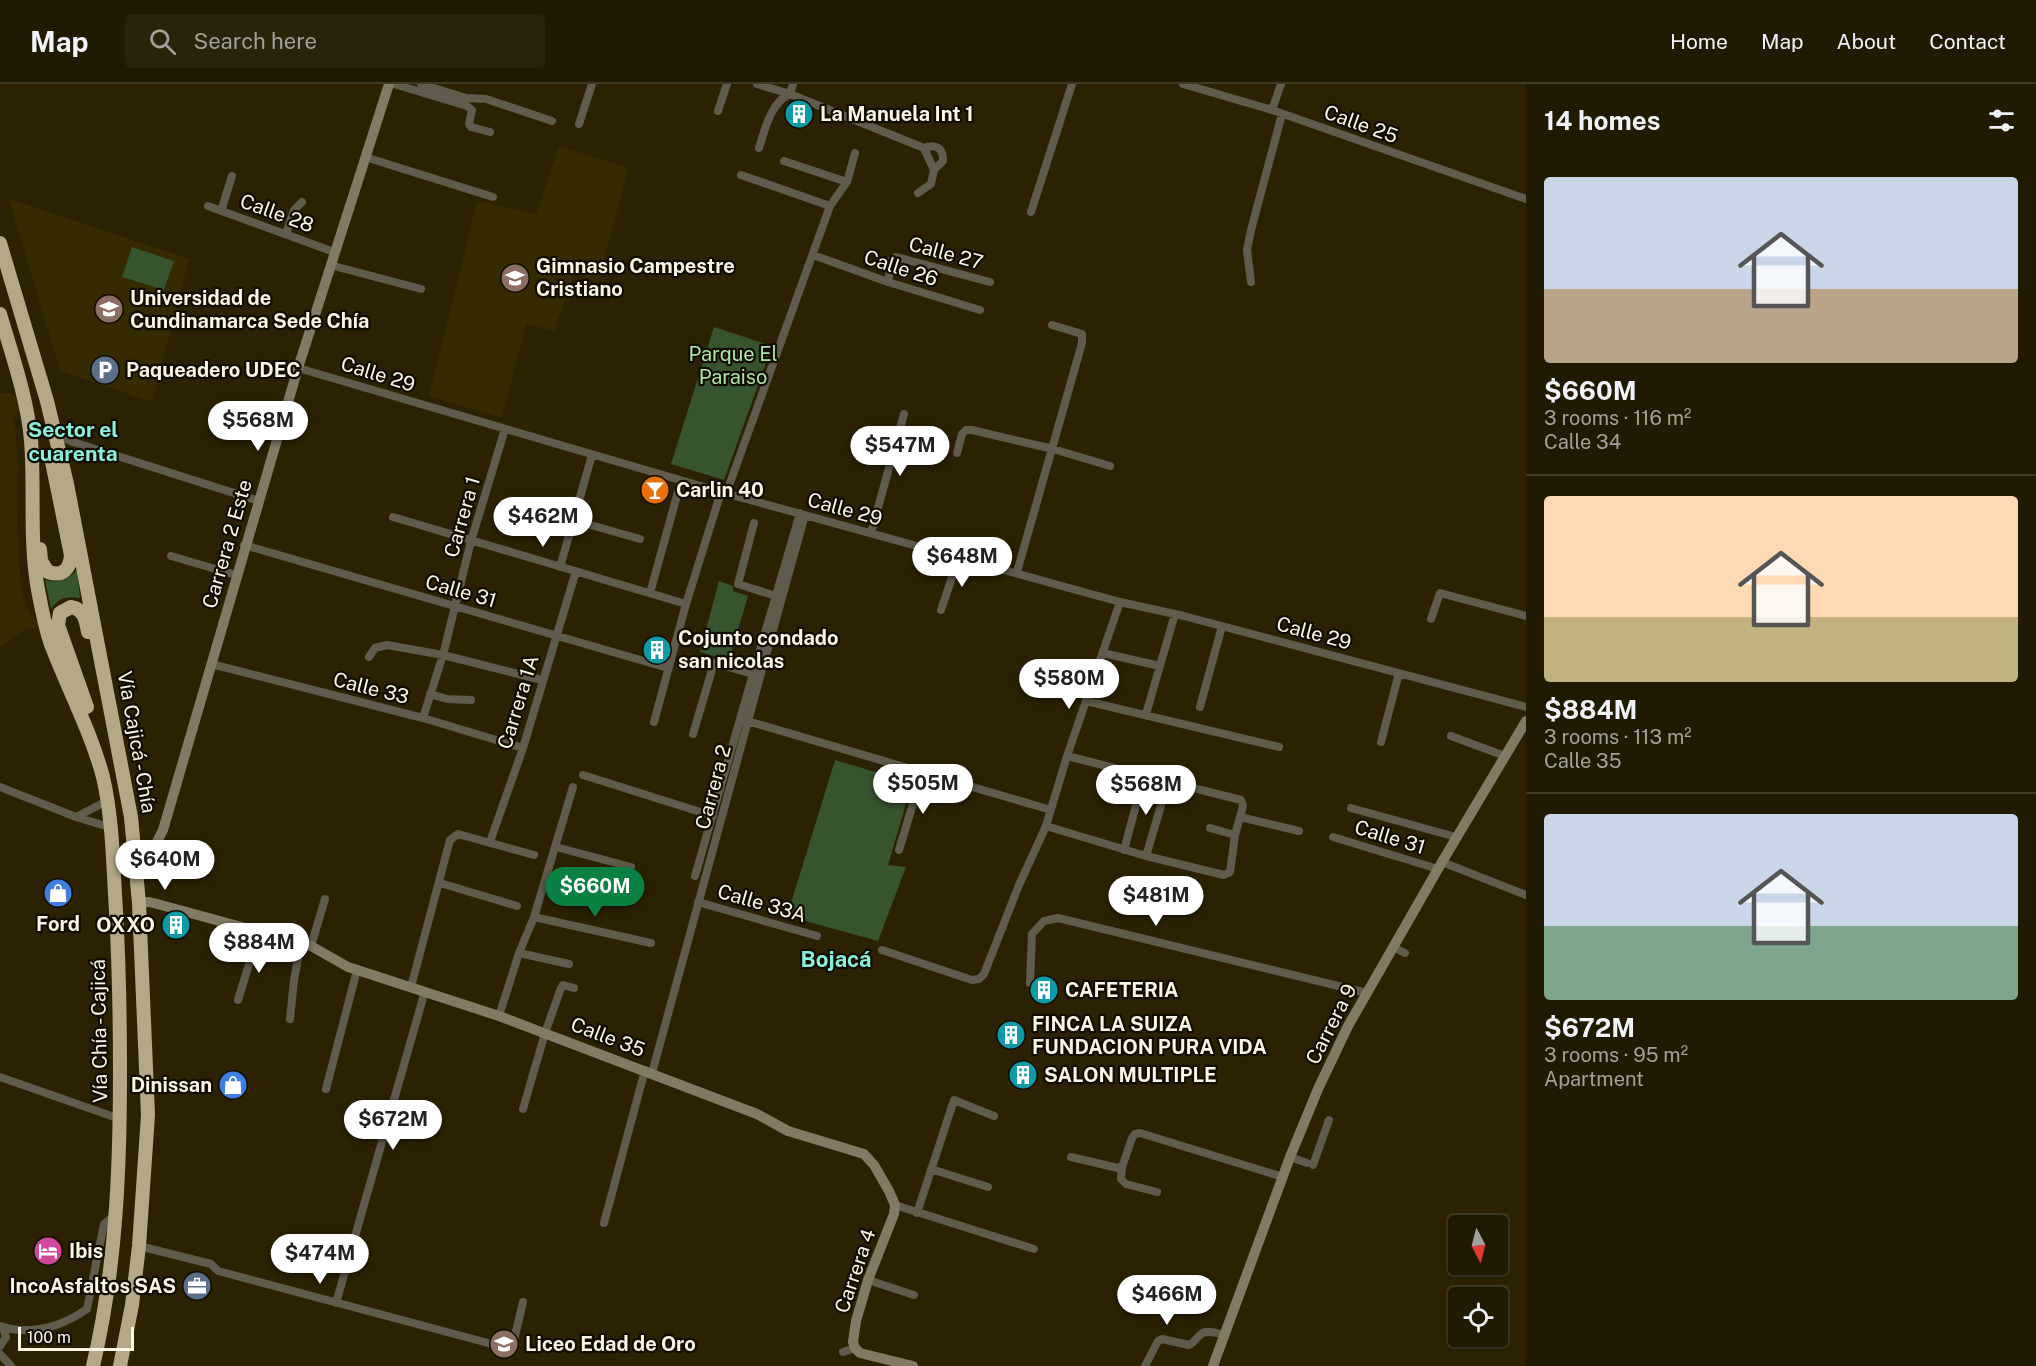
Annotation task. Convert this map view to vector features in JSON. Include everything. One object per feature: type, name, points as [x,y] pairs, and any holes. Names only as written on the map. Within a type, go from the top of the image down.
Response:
[{"type":"highway","name":"Vía Cajicá - Chía","points":[[0,243],[55,434],[106,678],[131,817],[139,903],[148,1115],[139,1246],[132,1305],[120,1366]]},
{"type":"highway","name":"Vía Chía - Cajicá","points":[[0,314],[26,405],[29,424],[34,566],[45,626],[88,732],[103,780],[110,827],[119,957],[120,1119],[116,1214],[110,1274],[93,1366]]},
{"type":"highway","points":[[32,512],[39,527],[43,567],[48,572],[61,573],[70,564],[71,555],[43,421],[47,401]]},
{"type":"highway","points":[[88,732],[87,708],[58,626],[58,617],[63,610],[75,608],[82,613],[95,665],[106,678]]},
{"type":"street","name":"Carrera 2 Este","points":[[136,871],[144,867],[163,830],[244,545],[334,252],[389,84]]},
{"type":"street","points":[[394,84],[467,106],[472,109],[469,124],[471,127],[490,132]]},
{"type":"street","points":[[421,84],[466,98],[486,99],[552,121]]},
{"type":"street","points":[[579,124],[592,84]]},
{"type":"street","points":[[718,111],[728,84]]},
{"type":"street","points":[[757,84],[790,94],[924,147],[936,147],[943,155],[942,164],[934,170]]},
{"type":"street","points":[[790,94],[793,84]]},
{"type":"street","points":[[1030,213],[1072,84]]},
{"type":"street","name":"Calle 25","points":[[1183,84],[1272,110],[1526,199]]},
{"type":"street","points":[[1272,110],[1281,84]]},
{"type":"street","points":[[759,147],[770,114],[784,96],[790,94]]},
{"type":"street","points":[[1251,282],[1247,250],[1282,114]]},
{"type":"street","points":[[918,193],[931,183],[934,170],[924,147]]},
{"type":"street","points":[[654,722],[686,603],[724,493],[830,206],[847,182],[855,153]]},
{"type":"street","points":[[365,157],[493,197]]},
{"type":"street","points":[[784,161],[847,182]]},
{"type":"street","points":[[741,175],[830,206]]},
{"type":"street","points":[[221,211],[232,176]]},
{"type":"street","points":[[286,234],[294,210],[302,202]]},
{"type":"street","name":"Calle 28","points":[[208,206],[334,252]]},
{"type":"street","name":"Calle 26","points":[[813,255],[888,282],[980,310]]},
{"type":"street","name":"Calle 27","points":[[888,282],[896,257],[990,282]]},
{"type":"street","points":[[330,265],[421,289]]},
{"type":"street","points":[[1017,572],[1082,343],[1082,334],[1052,325]]},
{"type":"street","name":"Calle 29","points":[[298,368],[724,493],[1120,602],[1222,626],[1526,707]]},
{"type":"street","points":[[871,533],[904,414]]},
{"type":"street","name":"Carrera 1","points":[[423,718],[444,655],[471,541],[505,429]]},
{"type":"street","points":[[957,453],[962,434],[966,430],[972,430],[1053,449],[1110,466]]},
{"type":"street","points":[[55,434],[70,441],[259,501]]},
{"type":"street","points":[[560,567],[592,455]]},
{"type":"street","points":[[650,593],[681,481]]},
{"type":"street","points":[[757,675],[776,596],[802,514]]},
{"type":"street","points":[[757,675],[771,641],[802,514]]},
{"type":"street","points":[[393,517],[686,603]]},
{"type":"street","points":[[573,520],[640,538]]},
{"type":"street","points":[[754,523],[738,584],[776,596]]},
{"type":"street","name":"Calle 31","points":[[244,545],[668,668]]},
{"type":"street","points":[[171,556],[236,575]]},
{"type":"street","points":[[940,610],[959,557]]},
{"type":"street","name":"Carrera 1A","points":[[490,842],[523,748],[576,571]]},
{"type":"street","points":[[1431,619],[1440,593],[1526,616]]},
{"type":"street","points":[[882,950],[972,980],[979,980],[984,974],[1019,885],[1046,826],[1066,756],[1120,602]]},
{"type":"street","points":[[1146,714],[1175,614]]},
{"type":"street","points":[[1200,707],[1222,626]]},
{"type":"street","points":[[369,657],[375,648],[387,645],[444,655],[542,680]]},
{"type":"street","points":[[1103,653],[1160,666]]},
{"type":"street","points":[[693,734],[714,663],[757,675]]},
{"type":"street","name":"Calle 33","points":[[211,664],[423,718],[523,748]]},
{"type":"street","points":[[1381,742],[1399,673]]},
{"type":"street","name":"Carrera 2","points":[[604,1223],[698,902],[743,720],[757,675]]},
{"type":"street","points":[[430,694],[453,700],[471,700]]},
{"type":"street","points":[[1086,701],[1279,747]]},
{"type":"street","points":[[743,720],[1051,810]]},
{"type":"street","name":"Carrera 9","points":[[1213,1366],[1290,1157],[1318,1089],[1348,1026],[1456,837],[1526,722]]},
{"type":"street","points":[[1451,736],[1505,756]]},
{"type":"street","points":[[1046,826],[1146,856],[1224,875],[1230,872],[1242,801],[1066,756]]},
{"type":"street","points":[[899,850],[922,774]]},
{"type":"street","points":[[583,775],[713,816]]},
{"type":"street","points":[[1124,850],[1144,776]]},
{"type":"street","points":[[1146,856],[1168,782]]},
{"type":"street","points":[[695,876],[713,816],[727,784]]},
{"type":"street","points":[[0,787],[76,817],[110,827]]},
{"type":"street","points":[[499,1016],[519,953],[534,917],[573,787]]},
{"type":"street","points":[[76,817],[106,801]]},
{"type":"street","points":[[1351,808],[1456,837]]},
{"type":"street","points":[[1240,817],[1299,831]]},
{"type":"street","points":[[1210,828],[1235,836]]},
{"type":"street","points":[[411,987],[450,840],[458,834],[534,855]]},
{"type":"street","name":"Calle 31","points":[[1333,837],[1440,866],[1526,895]]},
{"type":"street","points":[[556,847],[631,867]]},
{"type":"street","points":[[440,883],[517,906]]},
{"type":"street","points":[[290,1019],[306,945],[325,898]]},
{"type":"street","name":"Calle 35","points":[[139,903],[148,902],[161,905],[306,945],[357,970],[499,1016],[757,1114],[788,1131],[864,1154],[882,1178],[895,1205]]},
{"type":"street","name":"Calle 33A","points":[[698,902],[817,936]]},
{"type":"street","points":[[534,917],[651,944]]},
{"type":"street","points":[[1030,983],[1032,934],[1044,921],[1058,918],[1366,993]]},
{"type":"street","points":[[238,1000],[259,932]]},
{"type":"street","points":[[1393,947],[1405,953]]},
{"type":"street","points":[[519,953],[569,964]]},
{"type":"street","points":[[326,1089],[357,970]]},
{"type":"street","points":[[523,1109],[545,1033],[562,986],[574,988]]},
{"type":"street","points":[[336,1303],[424,991]]},
{"type":"street","points":[[0,1077],[120,1119]]},
{"type":"street","points":[[917,1213],[954,1100],[994,1116]]},
{"type":"street","points":[[1290,1157],[1310,1164],[1329,1120]]},
{"type":"street","points":[[1157,1191],[1126,1184],[1121,1179],[1122,1167],[1135,1134],[1140,1133],[1283,1177]]},
{"type":"street","points":[[1071,1157],[1122,1167]]},
{"type":"street","points":[[931,1169],[988,1187]]},
{"type":"street","points":[[895,1205],[1034,1249]]},
{"type":"street","name":"Carrera 4","points":[[855,1348],[853,1342],[856,1321],[868,1280],[891,1223],[895,1205]]},
{"type":"street","points":[[0,1346],[6,1336],[2,1326],[33,1330],[46,1328],[72,1319],[87,1309],[104,1224],[116,1214]]},
{"type":"street","points":[[139,1246],[211,1264],[218,1271],[507,1348],[513,1344],[523,1302]]},
{"type":"street","points":[[868,1280],[914,1295]]},
{"type":"street","points":[[1145,1366],[1158,1341],[1162,1339],[1189,1344],[1206,1331],[1224,1335]]},
{"type":"street","points":[[843,1352],[855,1348],[860,1353],[913,1366]]},
{"type":"street","points":[[0,1354],[11,1366]]},
{"type":"shaded area","name":"Gimnasio Campestre Cristiano","points":[[559,146],[628,168],[598,283],[575,272],[554,331],[526,324],[502,418],[429,396],[477,201],[536,214]]},
{"type":"shaded area","name":"Universidad de Cundinamarca Sede Chía","points":[[9,199],[189,259],[152,402],[60,371]]},
{"type":"shaded area","points":[[0,393],[10,393],[26,405],[16,412],[14,418],[18,463],[17,526],[21,586],[26,606],[33,619],[45,626],[27,628],[0,647]]},
{"type":"green space","points":[[132,247],[174,261],[164,290],[122,277]]},
{"type":"green space","name":"Parque El Paraiso","points":[[714,327],[772,346],[724,480],[671,464]]},
{"type":"green space","points":[[77,570],[80,598],[63,599],[51,609],[45,580],[62,580]]},
{"type":"green space","points":[[719,581],[733,586],[733,591],[748,596],[729,660],[700,652]]},
{"type":"green space","points":[[835,760],[912,783],[888,865],[906,867],[878,941],[787,916]]},
{"type":"place","name":"La Manuela Int 1","points":[[799,114]]},
{"type":"place","name":"Gimnasio Campestre Cristiano","points":[[515,278]]},
{"type":"place","name":"Universidad de Cundinamarca Sede Chía","points":[[109,309]]},
{"type":"place","name":"Paqueadero UDEC","points":[[105,370]]},
{"type":"place","name":"Carlin 40","points":[[655,490]]},
{"type":"place","name":"Cojunto condado san nicolas","points":[[657,650]]},
{"type":"place","name":"Ford","points":[[58,893]]},
{"type":"place","name":"OXXO","points":[[176,925]]},
{"type":"place","name":"CAFETERIA","points":[[1044,990]]},
{"type":"place","name":"FINCA LA SUIZA FUNDACION PURA VIDA","points":[[1011,1035]]},
{"type":"place","name":"SALON MULTIPLE","points":[[1023,1075]]},
{"type":"place","name":"Dinissan","points":[[233,1085]]},
{"type":"place","name":"Ibis","points":[[48,1251]]},
{"type":"place","name":"IncoAsfaltos SAS","points":[[197,1286]]},
{"type":"place","name":"Liceo Edad de Oro","points":[[504,1344]]},
{"type":"district","name":"Sector el cuarenta","points":[[73,442]]},
{"type":"district","name":"Bojacá","points":[[836,959]]}]
